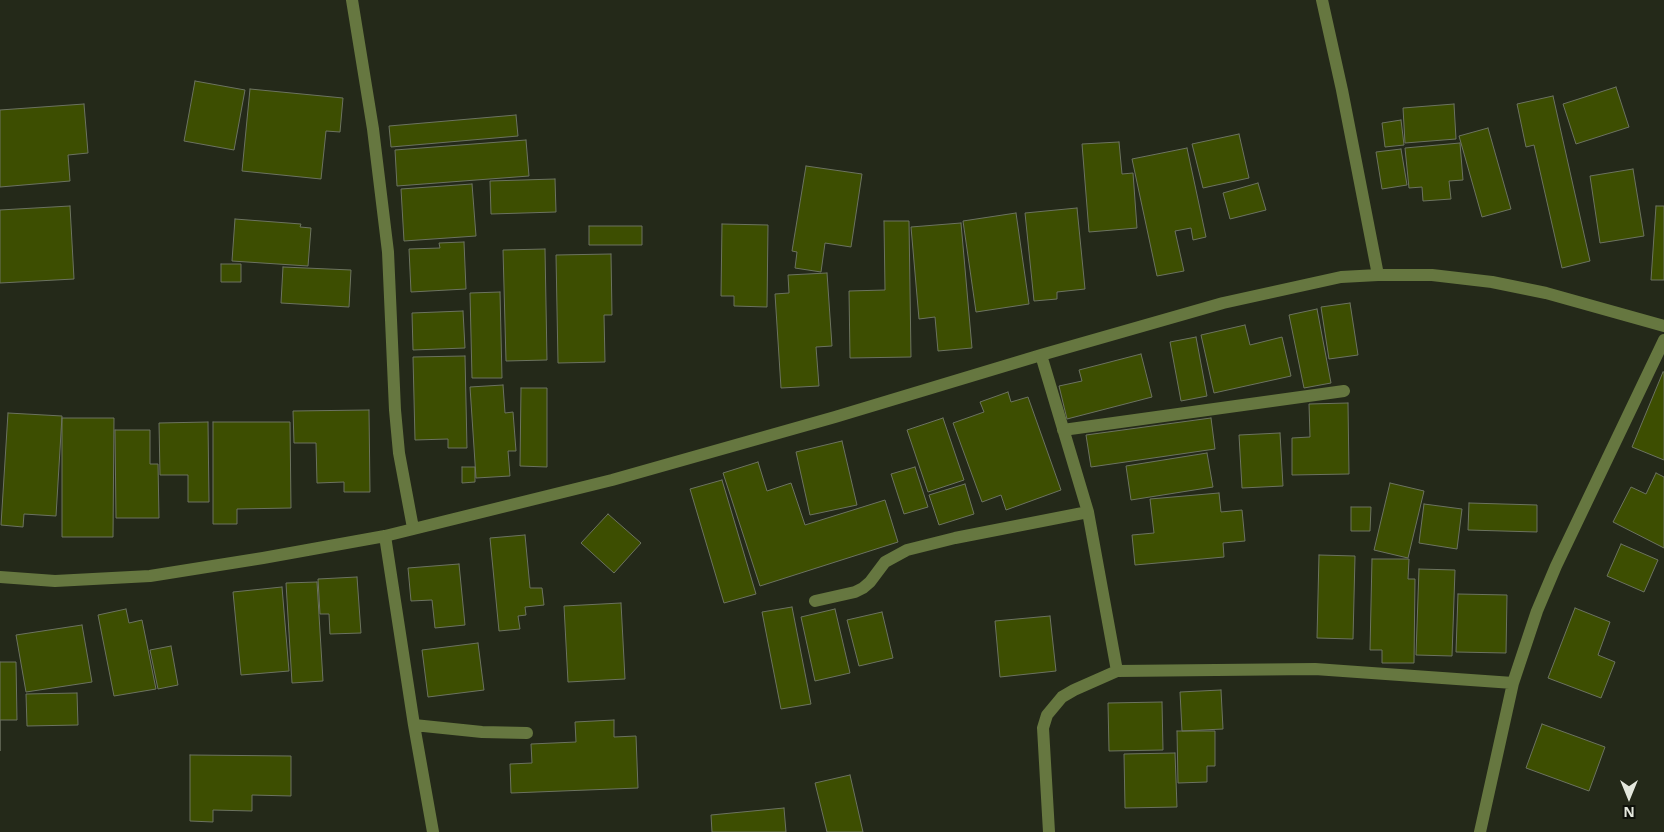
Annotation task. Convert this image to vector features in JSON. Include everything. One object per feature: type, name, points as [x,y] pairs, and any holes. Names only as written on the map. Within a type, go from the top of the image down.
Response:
[{"type":"street","points":[[352,0],[373,129],[388,252],[399,453],[414,528]]},
{"type":"street","points":[[1322,0],[1344,100],[1378,275]]},
{"type":"street","points":[[0,577],[55,581],[150,576],[385,536],[612,480],[835,417],[1041,355],[1262,294],[1341,277],[1432,275],[1492,282],[1546,293],[1664,326]]},
{"type":"street","points":[[1480,832],[1513,683],[1547,587],[1664,340]]},
{"type":"street","points":[[1041,355],[1088,512],[1117,671]]},
{"type":"street","points":[[1063,430],[1344,390]]},
{"type":"street","points":[[814,601],[855,592],[863,588],[885,562],[907,550],[955,538],[1088,512]]},
{"type":"street","points":[[385,536],[414,725],[434,832]]},
{"type":"street","points":[[1049,832],[1043,728],[1047,715],[1062,697],[1117,671],[1315,669],[1513,683]]},
{"type":"street","points":[[414,725],[482,732],[527,733]]},
{"type":"building","points":[[195,81],[245,90],[234,150],[184,141]]},
{"type":"building","points":[[1616,87],[1629,127],[1576,144],[1563,104]]},
{"type":"building","points":[[250,89],[343,98],[340,132],[326,131],[321,179],[242,171]]},
{"type":"building","points":[[1553,96],[1590,261],[1562,268],[1534,145],[1526,147],[1517,104]]},
{"type":"building","points":[[84,104],[88,153],[68,155],[70,181],[0,187],[0,110]]},
{"type":"building","points":[[1454,104],[1456,139],[1405,143],[1403,108]]},
{"type":"building","points":[[516,115],[518,136],[391,147],[389,126]]},
{"type":"building","points":[[1401,120],[1404,145],[1385,147],[1382,123]]},
{"type":"building","points":[[1488,128],[1511,209],[1482,217],[1459,136]]},
{"type":"building","points":[[1239,134],[1249,178],[1203,188],[1192,144]]},
{"type":"building","points":[[526,140],[529,176],[397,186],[395,150]]},
{"type":"building","points":[[1119,142],[1122,174],[1133,173],[1137,228],[1089,232],[1082,144]]},
{"type":"building","points":[[1460,143],[1463,180],[1449,181],[1451,199],[1423,201],[1422,187],[1409,188],[1405,148]]},
{"type":"building","points":[[1187,148],[1206,237],[1193,240],[1191,228],[1175,231],[1184,271],[1157,276],[1132,159]]},
{"type":"building","points":[[1401,149],[1407,185],[1382,189],[1376,152]]},
{"type":"building","points":[[806,166],[862,174],[851,247],[825,243],[821,272],[795,268],[797,252],[792,251]]},
{"type":"building","points":[[1633,169],[1644,236],[1600,243],[1590,176]]},
{"type":"building","points":[[555,179],[556,212],[491,214],[490,181]]},
{"type":"building","points":[[1258,183],[1266,210],[1230,219],[1223,193]]},
{"type":"building","points":[[472,184],[476,236],[404,241],[401,189]]},
{"type":"building","points":[[70,206],[74,279],[0,283],[0,210]]},
{"type":"building","points":[[1656,206],[1664,206],[1664,280],[1651,280]]},
{"type":"building","points":[[1077,208],[1085,289],[1057,292],[1057,299],[1034,301],[1025,213]]},
{"type":"building","points":[[1016,213],[1029,304],[976,312],[963,221]]},
{"type":"building","points":[[235,219],[301,224],[300,227],[311,228],[308,266],[232,261]]},
{"type":"building","points":[[884,221],[909,221],[911,357],[850,358],[849,291],[885,290]]},
{"type":"building","points":[[961,223],[972,348],[938,351],[935,317],[919,319],[911,227]]},
{"type":"building","points":[[722,224],[768,225],[767,307],[734,306],[734,296],[721,296]]},
{"type":"building","points":[[589,226],[642,226],[642,245],[589,245]]},
{"type":"building","points":[[464,242],[466,289],[411,292],[409,249],[440,248],[439,243]]},
{"type":"building","points":[[545,249],[547,360],[506,361],[503,250]]},
{"type":"building","points":[[611,254],[612,315],[604,315],[605,362],[558,363],[556,255]]},
{"type":"building","points":[[221,264],[241,264],[241,282],[221,282]]},
{"type":"building","points":[[283,267],[351,270],[349,307],[281,303]]},
{"type":"building","points":[[827,273],[832,346],[816,347],[819,386],[781,388],[775,294],[789,293],[788,275]]},
{"type":"building","points":[[500,292],[502,378],[472,378],[470,293]]},
{"type":"building","points":[[1350,303],[1358,355],[1329,359],[1321,307]]},
{"type":"building","points":[[1317,309],[1331,383],[1304,388],[1289,315]]},
{"type":"building","points":[[463,311],[465,348],[413,350],[412,313]]},
{"type":"building","points":[[1245,325],[1250,345],[1282,337],[1291,376],[1214,393],[1201,335]]},
{"type":"building","points":[[1196,337],[1207,396],[1181,401],[1170,342]]},
{"type":"building","points":[[1141,354],[1152,397],[1067,419],[1059,386],[1082,381],[1079,370]]},
{"type":"building","points":[[465,356],[467,448],[448,448],[448,439],[415,440],[413,357]]},
{"type":"building","points":[[1664,372],[1664,460],[1632,447]]},
{"type":"building","points":[[503,385],[505,413],[513,412],[516,451],[508,451],[510,476],[476,478],[470,387]]},
{"type":"building","points":[[521,388],[547,388],[547,467],[520,466]]},
{"type":"building","points":[[1008,392],[1011,402],[1028,397],[1061,490],[1006,510],[1001,495],[982,502],[953,423],[984,412],[980,402]]},
{"type":"building","points":[[1348,403],[1349,474],[1292,475],[1292,438],[1310,437],[1309,404]]},
{"type":"building","points":[[369,410],[370,492],[344,492],[344,482],[317,483],[316,443],[294,443],[293,411]]},
{"type":"building","points":[[8,413],[62,416],[56,516],[24,514],[23,527],[1,525]]},
{"type":"building","points":[[62,418],[114,418],[113,537],[62,537]]},
{"type":"building","points":[[943,418],[964,480],[928,492],[907,430]]},
{"type":"building","points":[[1211,418],[1215,449],[1091,467],[1086,435]]},
{"type":"building","points":[[208,422],[209,502],[188,502],[188,475],[160,475],[159,423]]},
{"type":"building","points":[[213,422],[290,422],[291,508],[237,509],[237,524],[213,524]]},
{"type":"building","points":[[115,430],[150,430],[150,464],[158,464],[159,518],[116,518]]},
{"type":"building","points":[[1280,433],[1283,486],[1242,488],[1239,435]]},
{"type":"building","points":[[842,441],[857,505],[810,515],[796,452]]},
{"type":"building","points":[[1207,453],[1213,487],[1131,500],[1126,466]]},
{"type":"building","points":[[758,462],[767,491],[791,483],[805,525],[885,500],[898,542],[760,586],[723,473]]},
{"type":"building","points":[[462,467],[475,467],[475,482],[462,483]]},
{"type":"building","points":[[915,467],[928,507],[904,514],[891,474]]},
{"type":"building","points":[[1656,473],[1664,477],[1664,548],[1613,522],[1631,487],[1646,494]]},
{"type":"building","points":[[722,480],[756,594],[724,603],[690,489]]},
{"type":"building","points":[[1390,483],[1424,491],[1408,558],[1374,550]]},
{"type":"building","points":[[965,484],[974,514],[939,525],[929,495]]},
{"type":"building","points":[[1219,493],[1221,512],[1242,510],[1245,541],[1223,543],[1224,557],[1135,565],[1132,535],[1154,533],[1150,499]]},
{"type":"building","points":[[1469,503],[1537,505],[1537,532],[1468,530]]},
{"type":"building","points":[[1424,504],[1462,509],[1457,549],[1419,543]]},
{"type":"building","points":[[1351,507],[1371,507],[1370,531],[1351,531]]},
{"type":"building","points":[[608,514],[641,543],[614,573],[581,543]]},
{"type":"building","points":[[525,535],[530,588],[542,588],[544,605],[525,607],[526,615],[518,616],[520,629],[499,631],[490,538]]},
{"type":"building","points":[[1621,544],[1658,560],[1644,592],[1607,576]]},
{"type":"building","points":[[1319,555],[1355,556],[1353,639],[1317,638]]},
{"type":"building","points":[[1372,559],[1409,559],[1408,579],[1415,579],[1414,663],[1382,663],[1382,650],[1370,650]]},
{"type":"building","points":[[459,564],[465,625],[435,628],[432,600],[411,601],[408,568]]},
{"type":"building","points":[[1419,569],[1455,570],[1452,656],[1416,655]]},
{"type":"building","points":[[357,577],[361,633],[330,634],[329,614],[320,614],[318,579]]},
{"type":"building","points":[[317,582],[323,681],[292,683],[286,583]]},
{"type":"building","points":[[282,587],[289,671],[241,675],[233,592]]},
{"type":"building","points":[[1458,594],[1507,595],[1506,653],[1456,652]]},
{"type":"building","points":[[621,603],[625,679],[568,682],[564,606]]},
{"type":"building","points":[[792,607],[811,704],[781,709],[762,612]]},
{"type":"building","points":[[1575,608],[1610,622],[1598,655],[1615,662],[1601,698],[1548,678]]},
{"type":"building","points":[[126,609],[129,623],[142,620],[156,689],[114,696],[98,615]]},
{"type":"building","points":[[835,609],[850,673],[815,681],[801,617]]},
{"type":"building","points":[[882,612],[893,658],[859,666],[847,620]]},
{"type":"building","points":[[1050,616],[1056,671],[1000,677],[995,621]]},
{"type":"building","points":[[82,625],[92,682],[26,692],[16,635]]},
{"type":"building","points":[[478,643],[484,690],[428,697],[422,650]]},
{"type":"building","points":[[171,646],[178,685],[158,689],[150,650]]},
{"type":"building","points":[[0,662],[16,662],[17,720],[0,720]]},
{"type":"building","points":[[1221,690],[1223,729],[1182,731],[1180,692]]},
{"type":"building","points":[[77,693],[78,725],[27,726],[26,694]]},
{"type":"building","points":[[1162,702],[1163,750],[1109,751],[1108,703]]},
{"type":"building","points":[[614,720],[614,737],[636,736],[638,788],[511,793],[510,764],[532,763],[531,744],[576,742],[575,722]]},
{"type":"building","points":[[1542,724],[1605,747],[1589,791],[1526,768]]},
{"type":"building","points":[[1177,731],[1215,731],[1215,766],[1207,766],[1207,782],[1178,783]]},
{"type":"building","points":[[1175,753],[1177,807],[1125,808],[1124,754]]},
{"type":"building","points":[[190,755],[291,756],[291,796],[252,795],[252,811],[213,810],[213,822],[190,821]]},
{"type":"building","points":[[850,775],[863,832],[827,832],[815,783]]},
{"type":"building","points":[[784,808],[786,832],[712,832],[711,815]]}]
